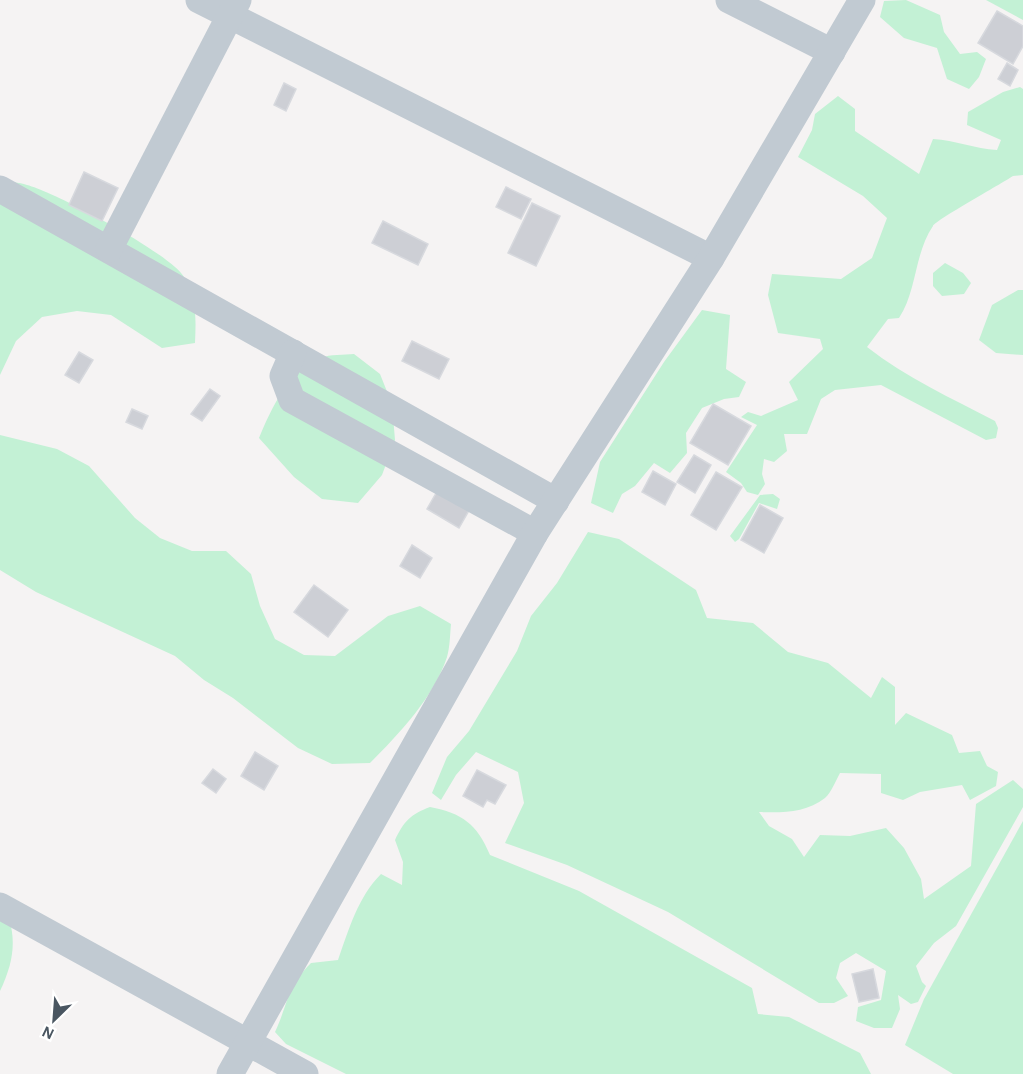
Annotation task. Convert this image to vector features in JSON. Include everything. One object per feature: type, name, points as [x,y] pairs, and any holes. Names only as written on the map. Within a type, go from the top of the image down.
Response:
[{"type":"street","points":[[199,0],[234,8],[711,258]]},
{"type":"street","points":[[729,0],[832,52]]},
{"type":"street","points":[[230,1074],[536,533],[711,258],[862,0]]},
{"type":"street","points":[[109,249],[234,8]]},
{"type":"street","points":[[0,189],[556,501]]},
{"type":"street","points":[[293,353],[283,376],[292,400],[536,533]]},
{"type":"street","points":[[0,906],[306,1074]]},
{"type":"green space","points":[[906,0],[940,15],[944,32],[960,54],[977,52],[986,59],[979,77],[969,89],[947,79],[937,48],[904,38],[880,17],[884,1]]},
{"type":"green space","points":[[986,0],[1023,0],[1023,20]]},
{"type":"green space","points":[[1020,87],[1023,89],[1023,175],[1013,176],[933,226],[922,248],[909,296],[899,318],[888,319],[867,347],[913,378],[995,421],[998,428],[996,438],[986,440],[881,385],[835,390],[821,399],[807,434],[784,434],[787,451],[774,462],[764,459],[762,474],[765,484],[758,495],[747,492],[741,483],[726,472],[757,425],[741,417],[748,412],[761,416],[798,400],[789,382],[823,349],[820,339],[778,333],[768,295],[772,274],[841,279],[872,258],[887,218],[863,196],[798,157],[812,130],[815,114],[838,96],[855,109],[855,131],[919,174],[933,139],[997,150],[1001,140],[967,125],[968,112],[1003,92]]},
{"type":"green space","points":[[0,181],[24,184],[62,199],[136,240],[175,267],[184,277],[191,293],[195,317],[195,343],[162,348],[111,315],[77,311],[42,317],[16,341],[0,375]]},
{"type":"green space","points":[[945,263],[963,273],[971,283],[964,294],[942,296],[933,286],[933,273]]},
{"type":"green space","points":[[1018,290],[1023,290],[1023,355],[996,353],[979,340],[992,305]]},
{"type":"green space","points":[[702,310],[730,315],[726,369],[746,382],[739,397],[724,399],[702,408],[686,433],[687,453],[670,473],[654,463],[635,486],[622,494],[613,513],[591,503],[600,462],[664,362]]},
{"type":"green space","points":[[354,354],[380,374],[392,404],[395,440],[382,475],[358,503],[322,499],[294,477],[259,438],[282,392],[299,372],[309,364],[325,357]]},
{"type":"green space","points":[[0,435],[57,449],[89,466],[135,518],[160,538],[192,551],[226,551],[251,574],[260,606],[275,639],[304,655],[335,656],[388,616],[420,606],[451,624],[447,657],[434,686],[404,727],[370,763],[332,764],[298,748],[233,698],[204,680],[175,656],[36,592],[0,570]]},
{"type":"green space","points":[[773,494],[780,499],[777,509],[759,503],[739,539],[735,542],[730,536],[760,495]]},
{"type":"green space","points":[[588,532],[619,539],[696,590],[707,618],[753,623],[788,652],[828,663],[871,698],[882,677],[895,687],[895,725],[906,713],[952,735],[959,753],[980,751],[987,766],[998,772],[996,786],[970,800],[962,785],[920,792],[903,800],[881,793],[881,774],[840,773],[825,798],[810,807],[793,811],[759,812],[769,826],[792,839],[804,857],[820,835],[850,836],[886,828],[904,848],[921,879],[924,899],[971,866],[976,804],[1013,780],[1023,789],[1023,807],[956,926],[934,943],[916,966],[926,986],[918,1002],[911,1004],[898,995],[900,1009],[892,1028],[874,1028],[856,1021],[858,1007],[881,1000],[886,971],[856,953],[840,963],[836,978],[848,996],[834,1003],[819,1003],[668,912],[567,865],[505,843],[524,803],[518,772],[476,752],[456,775],[441,800],[432,793],[447,757],[469,731],[517,651],[531,616],[557,583]]},
{"type":"green space","points":[[430,807],[451,813],[467,822],[480,835],[490,855],[579,891],[752,988],[758,1014],[789,1017],[860,1053],[871,1074],[346,1074],[286,1044],[275,1032],[297,980],[311,963],[338,960],[360,903],[381,874],[402,885],[403,862],[395,840],[409,819]]},
{"type":"green space","points":[[1023,821],[1023,1074],[953,1074],[905,1045],[924,999]]},
{"type":"green space","points":[[0,895],[10,920],[13,943],[10,966],[0,991]]},
{"type":"building","points":[[997,11],[1023,26],[1023,46],[1013,64],[978,43]]},
{"type":"building","points":[[1007,63],[1018,70],[1010,86],[998,79]]},
{"type":"building","points":[[284,83],[296,89],[286,111],[274,105]]},
{"type":"building","points":[[84,172],[118,188],[102,221],[69,205]]},
{"type":"building","points":[[506,187],[531,199],[521,219],[496,207]]},
{"type":"building","points":[[532,203],[560,216],[536,266],[508,253]]},
{"type":"building","points":[[383,221],[428,244],[418,265],[372,243]]},
{"type":"building","points":[[412,341],[449,359],[439,379],[402,361]]},
{"type":"building","points":[[79,352],[93,360],[79,383],[65,375]]},
{"type":"building","points":[[210,389],[220,396],[202,421],[191,414]]},
{"type":"building","points":[[713,404],[751,426],[728,465],[690,443]]},
{"type":"building","points":[[132,409],[148,416],[142,429],[126,422]]},
{"type":"building","points":[[694,455],[711,465],[695,493],[677,482]]},
{"type":"building","points":[[653,471],[676,484],[665,505],[642,492]]},
{"type":"building","points":[[716,472],[742,487],[716,530],[691,515]]},
{"type":"building","points":[[439,488],[471,507],[459,528],[427,509]]},
{"type":"building","points":[[760,505],[783,518],[764,553],[741,540]]},
{"type":"building","points":[[412,545],[432,558],[420,578],[400,566]]},
{"type":"building","points":[[314,585],[348,610],[328,637],[294,612]]},
{"type":"building","points":[[255,752],[278,766],[264,790],[241,776]]},
{"type":"building","points":[[213,769],[226,779],[216,793],[202,783]]},
{"type":"building","points":[[477,770],[506,785],[495,804],[487,800],[483,807],[463,796]]},
{"type":"building","points":[[873,969],[879,998],[859,1002],[852,974]]}]
